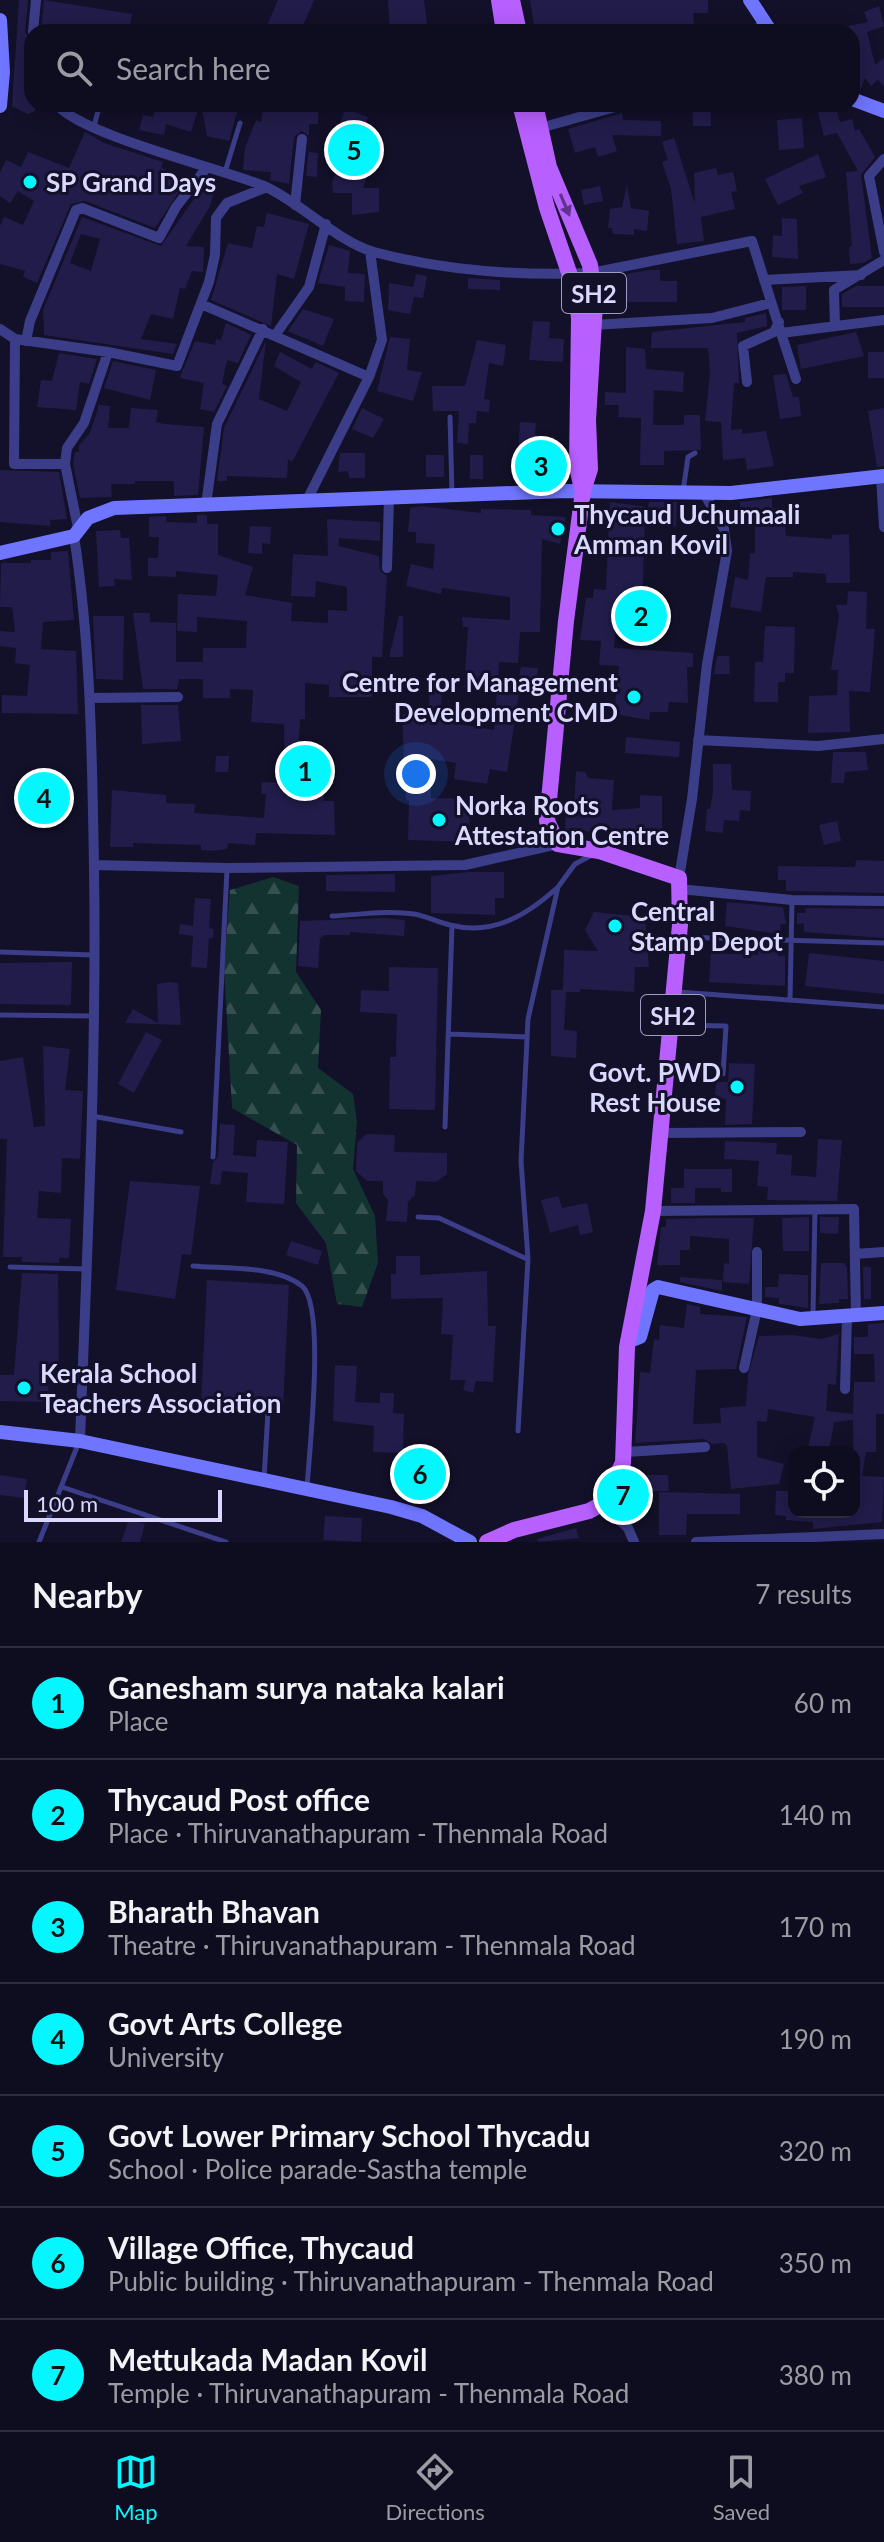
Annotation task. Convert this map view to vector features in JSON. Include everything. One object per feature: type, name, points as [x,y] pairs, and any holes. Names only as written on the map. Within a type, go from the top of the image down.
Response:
[{"type":"main road","points":[[499,0],[503,24]]},
{"type":"main road","points":[[512,0],[517,24]]},
{"type":"main road","points":[[522,112],[547,208],[570,274],[579,318],[577,467],[583,491]]},
{"type":"main road","name":"SH2","points":[[537,112],[549,167],[591,273],[595,304],[590,469],[583,491],[547,801],[547,821],[558,844]]},
{"type":"main road","points":[[558,844],[599,851],[679,884]]},
{"type":"main road","name":"SH2","points":[[602,1504],[618,1476],[626,1452],[627,1342],[653,1211],[675,992],[679,884]]},
{"type":"main road","points":[[487,1542],[514,1530],[579,1516],[602,1504]]},
{"type":"street","points":[[34,24],[36,0]]},
{"type":"street","points":[[750,0],[765,24]]},
{"type":"street","points":[[0,20],[3,72],[0,106]]},
{"type":"street","points":[[860,102],[884,111]]},
{"type":"street","points":[[70,112],[94,126],[267,187],[370,251],[504,274],[570,274],[591,273],[752,241],[796,379]]},
{"type":"street","points":[[540,128],[597,112]]},
{"type":"street","points":[[295,205],[302,139]]},
{"type":"street","points":[[884,159],[869,176],[884,252]]},
{"type":"street","points":[[65,464],[14,464],[13,429],[21,340],[76,210],[82,208],[159,238],[176,207],[207,167]]},
{"type":"street","points":[[0,329],[21,340],[108,352],[177,366],[201,304],[215,255],[216,218],[227,203],[267,187]]},
{"type":"street","points":[[276,334],[309,287],[326,224]]},
{"type":"street","points":[[307,500],[369,377],[382,340],[370,251]]},
{"type":"street","points":[[835,326],[834,290],[884,260]]},
{"type":"street","points":[[764,280],[861,275]]},
{"type":"street","points":[[593,325],[712,318],[771,303]]},
{"type":"street","points":[[201,304],[369,377]]},
{"type":"street","points":[[747,382],[743,346],[780,328],[884,320]]},
{"type":"street","points":[[206,505],[217,424],[263,329]]},
{"type":"street","points":[[80,1441],[95,956],[94,865],[91,698],[85,605],[65,464],[67,448],[84,423],[108,352]]},
{"type":"street","points":[[0,430],[13,429]]},
{"type":"street","points":[[0,553],[76,532],[99,511],[114,508],[583,491],[704,493],[791,489],[883,476],[884,527]]},
{"type":"street","points":[[704,493],[724,529],[727,551],[707,664],[679,884],[792,900],[884,901]]},
{"type":"street","points":[[387,568],[389,498]]},
{"type":"street","points":[[91,698],[178,697]]},
{"type":"street","points":[[698,740],[818,746],[884,739]]},
{"type":"street","points":[[94,865],[227,868],[465,865],[558,844]]},
{"type":"street","points":[[661,1133],[801,1132]]},
{"type":"street","points":[[653,1211],[854,1209],[852,1317],[845,1389]]},
{"type":"street","points":[[744,1368],[757,1309],[757,1252]]},
{"type":"street","points":[[855,1254],[884,1252]]},
{"type":"street","points":[[627,1342],[640,1337],[656,1287],[813,1319],[884,1313]]},
{"type":"street","points":[[0,1432],[80,1441],[307,1489],[422,1516],[470,1542]]},
{"type":"street","points":[[626,1452],[705,1447]]},
{"type":"street","points":[[602,1504],[628,1528],[634,1542]]},
{"type":"street","points":[[696,1542],[878,1537]]},
{"type":"lane","points":[[94,126],[98,112]]},
{"type":"lane","points":[[225,173],[240,123]]},
{"type":"lane","points":[[450,417],[452,495]]},
{"type":"lane","points":[[683,492],[688,457],[695,453]]},
{"type":"lane","points":[[332,916],[415,914],[452,926],[508,923],[527,915],[558,887],[575,864],[599,851]]},
{"type":"lane","points":[[213,1157],[227,868]]},
{"type":"lane","points":[[518,1431],[528,1259],[521,1161],[527,1037],[558,887]]},
{"type":"lane","points":[[790,1000],[792,900]]},
{"type":"lane","points":[[445,1127],[452,926]]},
{"type":"lane","points":[[679,937],[884,943]]},
{"type":"lane","points":[[0,952],[95,956]]},
{"type":"lane","points":[[675,992],[884,1007]]},
{"type":"lane","points":[[0,1015],[93,1016]]},
{"type":"lane","points":[[672,1025],[726,1026],[723,1074]]},
{"type":"lane","points":[[448,1034],[527,1037]]},
{"type":"lane","points":[[91,1115],[181,1132]]},
{"type":"lane","points":[[813,1319],[815,1209]]},
{"type":"lane","points":[[418,1217],[454,1224],[528,1259]]},
{"type":"lane","points":[[193,1266],[278,1275],[301,1285],[310,1295],[315,1340],[307,1489]]},
{"type":"lane","points":[[10,1267],[86,1269]]},
{"type":"lane","points":[[264,1480],[268,1411]]},
{"type":"lane","points":[[39,1542],[80,1441]]},
{"type":"lane","points":[[62,1487],[226,1542]]},
{"type":"green space","points":[[273,877],[299,886],[296,972],[321,1010],[318,1068],[353,1094],[357,1121],[353,1169],[375,1216],[378,1263],[362,1307],[337,1304],[326,1243],[296,1203],[297,1145],[232,1108],[224,968],[230,890]]},
{"type":"building","points":[[19,0],[28,0],[24,24],[24,112],[12,106]]},
{"type":"building","points":[[44,0],[132,14],[130,24],[42,24]]},
{"type":"building","points":[[278,0],[314,0],[304,24],[268,24]]},
{"type":"building","points":[[388,0],[424,0],[427,24],[390,24]]},
{"type":"building","points":[[530,0],[708,0],[708,13],[693,13],[694,24],[534,24]]},
{"type":"building","points":[[879,6],[884,26],[867,32],[875,65],[884,58],[884,86],[878,80],[871,86],[865,78],[860,91],[858,24],[868,22],[864,12]]},
{"type":"building","points":[[154,112],[197,112],[191,132],[166,124],[164,135],[139,130],[143,115],[153,117]]},
{"type":"building","points":[[202,112],[237,112],[229,141],[207,136]]},
{"type":"building","points":[[263,112],[318,112],[318,124],[309,124],[309,136],[302,131],[294,137],[289,184],[270,180],[271,172],[243,170],[245,148],[256,120],[261,122]]},
{"type":"building","points":[[344,112],[368,117],[356,151],[374,157],[363,188],[379,188],[379,212],[352,215],[352,193],[333,193],[332,182],[350,133],[338,129]]},
{"type":"building","points":[[692,112],[710,112],[711,126],[693,126]]},
{"type":"building","points":[[818,112],[837,112],[840,122],[852,119],[855,131],[859,129],[875,157],[861,175],[872,258],[863,263],[850,264],[849,247],[852,246],[846,172],[858,171],[837,133],[824,136]]},
{"type":"building","points":[[622,113],[623,120],[661,121],[661,136],[612,135],[617,151],[598,157],[595,147],[575,153],[568,129]]},
{"type":"building","points":[[802,118],[804,148],[779,150],[777,120]]},
{"type":"building","points":[[85,132],[104,143],[163,162],[161,167],[186,181],[155,228],[85,201],[71,204],[37,283],[23,277],[25,271],[0,264],[0,226],[4,217],[23,225],[34,201],[18,191],[10,203],[0,196],[0,173],[6,160],[21,167],[28,152],[69,168]]},
{"type":"building","points":[[674,138],[695,204],[694,173],[716,168],[718,175],[733,172],[737,191],[731,192],[735,209],[701,217],[704,241],[677,244],[671,189],[662,162],[668,160],[662,142]]},
{"type":"building","points":[[309,147],[309,152],[318,153],[317,177],[306,176]]},
{"type":"building","points":[[818,154],[826,177],[799,186],[803,193],[778,205],[765,179]]},
{"type":"building","points":[[210,176],[218,179],[210,206],[186,246],[204,247],[203,272],[192,271],[185,289],[180,288],[173,319],[151,314],[141,339],[177,344],[173,354],[44,335],[43,310],[82,217],[161,246]],"holes":[[[81,234],[100,239],[91,271],[70,263]]]},
{"type":"building","points":[[600,186],[603,201],[584,205],[581,190]]},
{"type":"building","points":[[627,186],[631,208],[649,211],[647,231],[634,229],[634,235],[613,234],[612,228],[608,228],[610,209],[622,207]]},
{"type":"building","points":[[267,213],[309,224],[294,279],[277,274],[271,326],[211,300],[228,243],[252,248],[257,226],[264,227]]},
{"type":"building","points":[[782,218],[797,219],[798,259],[772,257],[773,235],[782,236]]},
{"type":"building","points":[[329,245],[350,251],[348,273],[365,274],[364,302],[345,301],[345,287],[318,283]]},
{"type":"building","points":[[660,270],[660,281],[677,281],[677,302],[627,302],[627,274]]},
{"type":"building","points":[[416,274],[427,276],[423,298],[414,297],[410,314],[388,310],[389,283],[413,287]]},
{"type":"building","points":[[468,278],[500,280],[500,290],[468,289]]},
{"type":"building","points":[[806,286],[806,310],[782,310],[782,287]]},
{"type":"building","points":[[856,286],[884,286],[884,307],[842,307],[842,294]]},
{"type":"building","points":[[303,309],[334,319],[323,346],[288,331]]},
{"type":"building","points":[[766,313],[767,326],[737,333],[739,383],[734,383],[731,430],[742,429],[742,434],[766,431],[774,466],[747,470],[745,458],[723,460],[721,422],[705,421],[710,373],[708,348],[651,348],[652,332],[745,322],[745,318]]},
{"type":"building","points":[[533,321],[550,322],[549,338],[564,339],[563,362],[529,360]]},
{"type":"building","points":[[226,323],[251,335],[238,363],[227,360],[222,384],[227,386],[214,412],[200,409],[204,383],[180,378],[195,341],[215,345],[216,339],[221,340]]},
{"type":"building","points":[[856,332],[864,356],[801,369],[797,345]]},
{"type":"building","points":[[390,337],[410,339],[407,370],[422,372],[413,401],[377,391]]},
{"type":"building","points":[[477,340],[506,345],[503,366],[489,363],[484,399],[490,400],[489,412],[477,411],[476,423],[469,423],[468,444],[457,443],[459,411],[433,411],[432,386],[465,386]]},
{"type":"building","points":[[266,341],[259,399],[287,411],[301,382],[274,366],[280,352],[312,369],[316,362],[339,373],[292,462],[288,459],[287,478],[227,476],[227,481],[217,481],[224,428]]},
{"type":"building","points":[[626,347],[645,349],[646,369],[684,372],[683,392],[654,390],[653,425],[684,425],[684,415],[700,415],[701,450],[664,451],[664,465],[640,465],[641,418],[618,417],[619,405],[605,405],[605,392],[626,393]]},
{"type":"building","points":[[868,352],[884,352],[884,378],[868,378]]},
{"type":"building","points":[[59,353],[97,359],[89,384],[80,382],[76,410],[37,407],[41,380],[52,381]]},
{"type":"building","points":[[113,361],[156,370],[150,400],[104,388]]},
{"type":"building","points":[[786,374],[793,397],[799,397],[801,416],[780,419],[773,375]]},
{"type":"building","points":[[99,405],[110,406],[108,428],[129,428],[131,408],[158,410],[156,422],[204,427],[198,495],[174,496],[174,481],[135,481],[135,484],[111,484],[112,497],[80,498],[73,464],[75,452],[79,452],[79,445],[90,433]]},
{"type":"building","points":[[362,408],[384,419],[373,438],[352,429]]},
{"type":"building","points":[[884,408],[884,466],[877,467],[868,411]]},
{"type":"building","points":[[520,422],[536,423],[535,435],[555,437],[554,456],[532,454],[531,474],[517,473]]},
{"type":"building","points":[[340,453],[365,453],[365,478],[349,478],[348,471],[338,472]]},
{"type":"building","points":[[426,455],[444,455],[444,477],[426,477]]},
{"type":"building","points":[[470,455],[483,455],[483,479],[470,479]]},
{"type":"building","points":[[0,470],[59,472],[67,519],[50,520],[50,526],[0,522]]},
{"type":"building","points":[[772,498],[772,508],[783,509],[786,536],[832,539],[832,535],[849,534],[850,583],[826,583],[826,574],[793,572],[793,577],[766,577],[761,612],[730,607],[735,577],[748,580],[750,553],[755,554],[755,520],[740,520],[740,502]]},
{"type":"building","points":[[610,502],[648,507],[649,502],[677,502],[676,526],[665,526],[666,520],[645,519],[642,607],[667,608],[668,628],[616,624],[614,648],[693,653],[693,667],[687,667],[688,703],[669,702],[668,712],[650,712],[649,720],[614,714],[619,666],[599,665],[601,641],[580,640],[586,598],[593,598],[594,589],[606,590]]},
{"type":"building","points":[[421,506],[481,513],[481,509],[531,510],[531,515],[566,517],[560,544],[542,539],[540,632],[520,632],[518,663],[499,662],[498,682],[520,685],[507,772],[490,769],[487,784],[454,779],[456,763],[431,759],[431,798],[470,799],[469,842],[408,840],[409,801],[406,800],[402,714],[428,714],[430,689],[442,689],[440,721],[494,730],[497,691],[464,688],[468,627],[463,627],[462,617],[510,620],[510,597],[442,588],[441,594],[406,586],[411,564],[433,569],[435,544],[416,543],[416,532],[408,532],[410,508]]},
{"type":"building","points":[[197,515],[207,515],[207,524],[218,524],[218,555],[253,567],[245,595],[292,603],[291,621],[328,623],[328,610],[347,611],[347,587],[316,581],[315,597],[291,596],[293,554],[328,556],[327,519],[380,522],[380,541],[339,538],[338,546],[379,556],[380,571],[387,576],[382,657],[372,657],[372,697],[329,697],[329,685],[305,683],[305,719],[300,719],[298,753],[324,753],[324,801],[334,801],[335,835],[256,833],[255,845],[228,843],[227,849],[214,851],[201,850],[201,845],[133,843],[133,847],[110,847],[112,790],[166,795],[166,803],[195,804],[194,813],[264,818],[266,794],[261,794],[262,782],[285,783],[284,724],[251,722],[253,690],[230,689],[230,698],[203,698],[203,679],[179,679],[177,689],[143,689],[133,613],[150,613],[150,622],[176,623],[176,662],[203,662],[203,648],[246,648],[247,621],[197,617],[197,632],[177,631],[178,594],[216,596],[218,575],[176,571],[176,577],[148,576],[148,558],[158,558],[159,537],[149,537],[149,517],[166,516],[166,522],[197,523]]},
{"type":"building","points":[[250,526],[271,527],[270,544],[262,543],[262,554],[248,553]]},
{"type":"building","points":[[120,530],[121,538],[129,538],[132,580],[114,579],[115,586],[99,587],[96,531]]},
{"type":"building","points":[[68,551],[74,620],[43,622],[41,649],[76,651],[78,714],[2,713],[2,695],[27,696],[30,665],[15,663],[16,648],[0,646],[0,631],[15,632],[12,607],[0,607],[1,563],[51,560],[51,552]]},
{"type":"building","points":[[848,591],[867,592],[866,629],[875,629],[870,692],[849,691],[850,732],[808,733],[809,696],[837,695],[838,670],[831,670],[839,615],[836,605],[847,605]]},
{"type":"building","points":[[93,616],[124,616],[123,680],[96,679]]},
{"type":"building","points":[[399,616],[403,616],[403,657],[389,657]]},
{"type":"building","points":[[765,626],[795,627],[794,673],[785,673],[785,682],[778,682],[778,702],[754,702],[755,662],[763,662]]},
{"type":"building","points":[[717,656],[729,656],[730,674],[714,674]]},
{"type":"building","points":[[521,667],[538,668],[536,684],[518,683]]},
{"type":"building","points":[[141,705],[178,705],[181,741],[142,744]]},
{"type":"building","points":[[626,737],[680,742],[679,757],[625,753]]},
{"type":"building","points":[[833,752],[866,752],[868,770],[845,772],[844,783],[831,783]]},
{"type":"building","points":[[216,756],[229,756],[228,772],[215,772]]},
{"type":"building","points":[[713,764],[731,764],[732,790],[751,791],[750,811],[740,810],[739,821],[724,820],[723,833],[705,831],[707,809],[710,809],[713,793]]},
{"type":"building","points":[[576,771],[585,772],[588,778],[614,780],[612,810],[640,808],[640,795],[662,796],[662,834],[651,839],[645,834],[618,829],[617,833],[565,830],[566,809],[574,809]]},
{"type":"building","points":[[837,821],[841,841],[824,845],[819,825]]},
{"type":"building","points":[[856,860],[884,861],[884,893],[786,891],[786,880],[778,880],[778,866],[855,867]]},
{"type":"building","points":[[504,872],[504,898],[495,898],[495,915],[431,913],[431,876]]},
{"type":"building","points":[[395,874],[395,892],[326,891],[326,875]]},
{"type":"building","points":[[195,898],[211,899],[209,928],[214,929],[213,938],[209,938],[207,968],[191,967],[193,936],[179,934],[180,924],[193,926]]},
{"type":"building","points":[[727,902],[783,907],[786,924],[781,924],[780,934],[725,926]]},
{"type":"building","points":[[806,908],[884,909],[884,938],[804,932],[804,923],[797,924],[797,913],[805,913]]},
{"type":"building","points":[[594,912],[645,917],[649,967],[635,967],[634,992],[580,989],[580,992],[566,992],[564,1030],[577,1031],[576,1058],[551,1056],[551,990],[563,990],[564,950],[598,951],[585,930]]},
{"type":"building","points":[[405,920],[404,936],[350,932],[350,935],[324,935],[320,939],[318,968],[298,966],[300,921]]},
{"type":"building","points":[[759,945],[779,945],[778,956],[785,956],[785,986],[709,982],[711,953],[758,955]]},
{"type":"building","points":[[809,953],[884,961],[884,994],[805,986]]},
{"type":"building","points":[[72,962],[71,1005],[0,1004],[0,963]]},
{"type":"building","points":[[389,967],[438,968],[435,1110],[389,1109],[390,1057],[396,1057],[397,1014],[360,1012],[361,990],[389,991]]},
{"type":"building","points":[[178,983],[181,1025],[125,1023],[133,1009],[158,1023],[157,984]]},
{"type":"building","points":[[146,1032],[162,1040],[134,1093],[118,1084]]},
{"type":"building","points":[[43,1046],[70,1049],[65,1090],[83,1091],[80,1159],[62,1158],[61,1193],[39,1191],[37,1218],[71,1219],[69,1258],[59,1258],[59,1263],[22,1262],[22,1257],[3,1257],[7,1139],[0,1139],[0,1061],[23,1057],[34,1127],[45,1126]]},
{"type":"building","points":[[729,1063],[755,1064],[752,1124],[725,1125],[726,1099],[715,1098],[716,1082],[728,1082]]},
{"type":"building","points":[[220,1124],[235,1125],[233,1155],[256,1157],[257,1140],[288,1142],[284,1204],[246,1202],[248,1173],[222,1171],[220,1185],[210,1184],[213,1162],[218,1157]]},
{"type":"building","points":[[366,1134],[395,1135],[394,1152],[447,1153],[447,1174],[436,1182],[416,1181],[415,1195],[408,1202],[407,1222],[386,1221],[388,1200],[383,1194],[383,1181],[367,1181],[356,1171],[357,1143]]},
{"type":"building","points":[[818,1139],[842,1140],[837,1201],[767,1200],[768,1187],[757,1186],[759,1161],[724,1159],[725,1141],[777,1143],[776,1154],[792,1155],[791,1175],[816,1177]]},
{"type":"building","points":[[684,1169],[732,1169],[732,1192],[721,1192],[721,1188],[695,1188],[695,1203],[671,1203],[671,1188],[684,1188]]},
{"type":"building","points":[[130,1181],[200,1186],[191,1255],[182,1254],[175,1299],[116,1290]]},
{"type":"building","points":[[558,1196],[562,1208],[587,1203],[593,1232],[580,1235],[578,1225],[550,1233],[541,1200]]},
{"type":"building","points":[[809,1217],[809,1251],[783,1251],[782,1218]]},
{"type":"building","points":[[820,1217],[839,1217],[838,1234],[820,1233]]},
{"type":"building","points":[[754,1218],[749,1284],[723,1282],[724,1263],[729,1264],[729,1239],[690,1236],[690,1250],[680,1250],[680,1265],[657,1265],[661,1227],[666,1227],[666,1219]]},
{"type":"building","points":[[291,1241],[322,1251],[318,1265],[286,1255]]},
{"type":"building","points":[[396,1256],[420,1256],[420,1275],[487,1271],[488,1326],[496,1326],[493,1382],[476,1381],[473,1393],[463,1390],[466,1380],[450,1380],[453,1335],[441,1334],[443,1298],[391,1299],[391,1274],[396,1274]]},
{"type":"building","points":[[821,1263],[844,1263],[847,1267],[848,1299],[839,1299],[839,1303],[819,1304]]},
{"type":"building","points":[[863,1267],[871,1267],[871,1299],[864,1299]]},
{"type":"building","points":[[22,1273],[58,1274],[59,1374],[49,1373],[48,1402],[0,1401],[0,1375],[14,1375]]},
{"type":"building","points":[[779,1274],[808,1275],[808,1308],[779,1304],[779,1298],[765,1297],[765,1287],[778,1287]]},
{"type":"building","points":[[680,1277],[722,1280],[722,1291],[680,1282]]},
{"type":"building","points":[[207,1280],[289,1285],[283,1408],[201,1404]]},
{"type":"building","points":[[687,1304],[700,1307],[700,1314],[747,1317],[736,1369],[696,1370],[693,1424],[721,1423],[720,1408],[746,1406],[748,1375],[759,1336],[793,1335],[821,1339],[839,1334],[836,1385],[828,1384],[826,1411],[853,1414],[854,1382],[875,1382],[874,1354],[854,1354],[854,1337],[868,1337],[868,1324],[884,1323],[884,1414],[876,1414],[876,1452],[866,1452],[862,1476],[884,1477],[882,1522],[813,1529],[813,1522],[786,1520],[786,1516],[775,1515],[776,1491],[788,1491],[788,1518],[860,1518],[860,1446],[853,1446],[853,1420],[834,1422],[830,1446],[808,1446],[815,1417],[768,1409],[767,1422],[757,1421],[757,1457],[784,1464],[779,1484],[731,1489],[727,1446],[724,1443],[712,1444],[704,1439],[635,1443],[640,1372],[650,1373],[654,1339],[659,1340],[660,1325],[684,1328]]},
{"type":"building","points":[[335,1365],[357,1366],[355,1402],[380,1403],[380,1393],[394,1393],[393,1413],[404,1414],[403,1453],[373,1452],[374,1426],[333,1421]]},
{"type":"building","points":[[0,1475],[27,1479],[24,1498],[0,1495]]},
{"type":"building","points":[[636,1475],[668,1475],[669,1491],[636,1491]]},
{"type":"building","points":[[659,1492],[740,1494],[740,1514],[687,1514],[686,1535],[659,1535]]},
{"type":"building","points":[[325,1516],[362,1518],[361,1542],[323,1540]]},
{"type":"building","points":[[129,1519],[145,1524],[140,1542],[121,1542]]},
{"type":"building","points":[[576,1528],[579,1538],[538,1542],[537,1539]]},
{"type":"place","name":"Govt Lower Primary School Thycadu","points":[[354,150]]},
{"type":"place","name":"SP Grand Days","points":[[30,182]]},
{"type":"place","name":"Bharath Bhavan","points":[[541,466]]},
{"type":"place","name":"Thycaud Uchumaali Amman Kovil","points":[[558,529]]},
{"type":"place","name":"Thycaud Post office","points":[[641,616]]},
{"type":"place","name":"Centre for Management Development CMD","points":[[634,697]]},
{"type":"place","name":"Ganesham surya nataka kalari","points":[[305,771]]},
{"type":"place","name":"Govt Arts College","points":[[44,798]]},
{"type":"place","name":"Norka Roots Attestation Centre","points":[[439,820]]},
{"type":"place","name":"Central Stamp Depot","points":[[615,926]]},
{"type":"place","name":"Govt. PWD Rest House","points":[[737,1087]]},
{"type":"place","name":"Kerala School Teachers Association","points":[[24,1388]]},
{"type":"place","name":"Village Office, Thycaud","points":[[420,1474]]},
{"type":"place","name":"Mettukada Madan Kovil","points":[[623,1495]]}]
